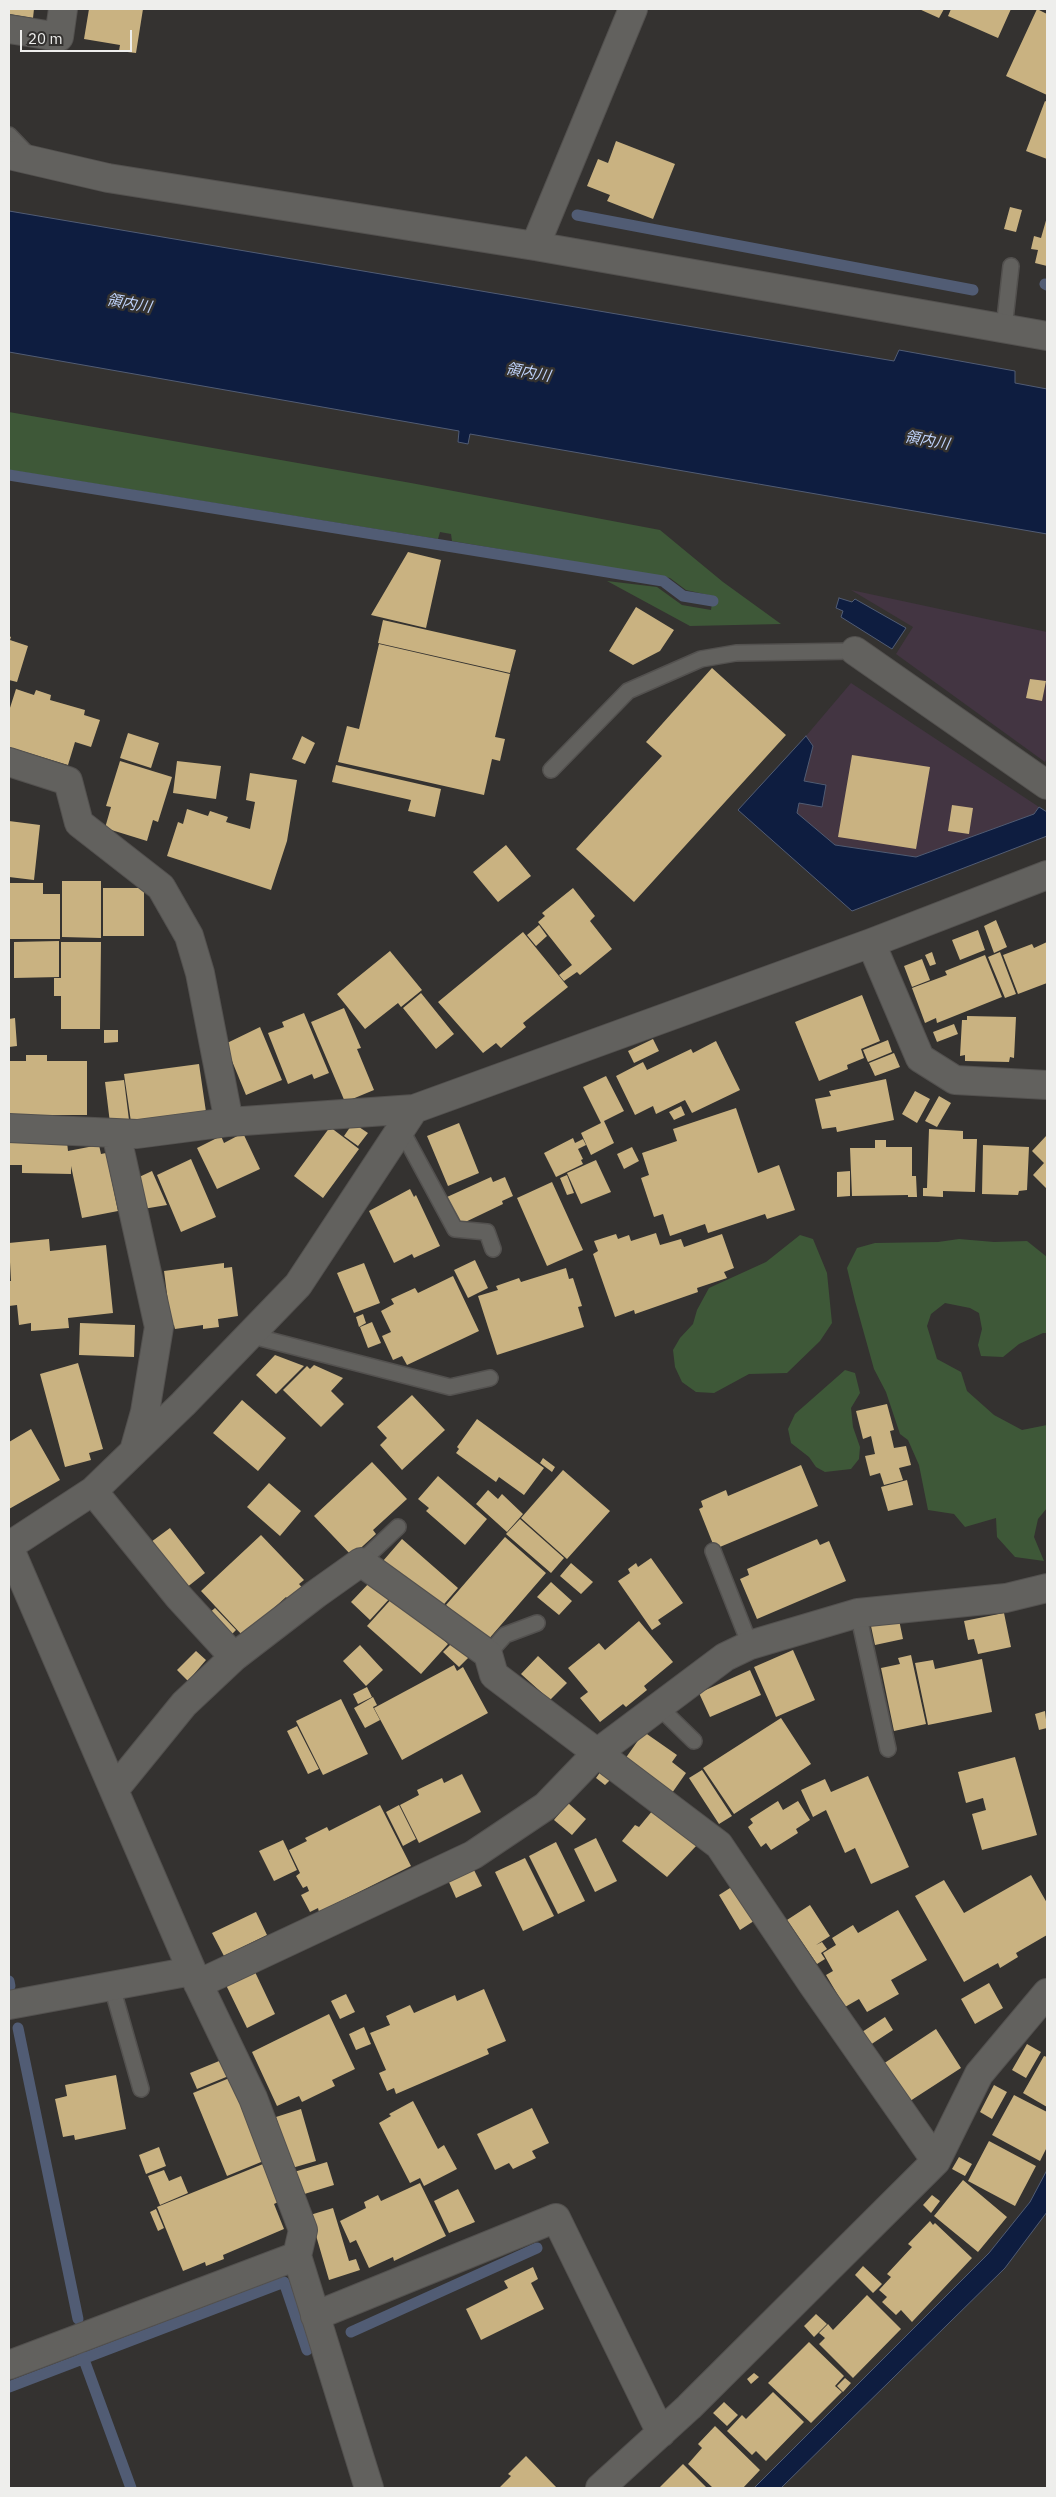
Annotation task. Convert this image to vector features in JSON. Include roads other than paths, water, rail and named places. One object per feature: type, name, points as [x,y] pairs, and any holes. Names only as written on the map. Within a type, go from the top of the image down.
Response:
[{"type":"street","points":[[9,29],[59,37],[63,9]]},
{"type":"street","points":[[535,246],[634,9]]},
{"type":"street","points":[[20,158],[108,178],[535,246],[1047,336]]},
{"type":"street","points":[[855,651],[1047,785]]},
{"type":"street","points":[[9,762],[68,780],[79,823],[161,888],[189,936],[200,973],[229,1122]]},
{"type":"street","points":[[9,1128],[137,1134],[229,1122],[408,1119],[1047,876]]},
{"type":"street","points":[[871,943],[920,1058],[954,1080],[1047,1085]]},
{"type":"street","points":[[370,2488],[297,2256],[303,2230],[253,2098],[195,1978],[9,1547],[93,1491],[298,1285],[408,1119]]},
{"type":"street","points":[[116,1133],[158,1327],[146,1412],[133,1452]]},
{"type":"street","points":[[93,1491],[178,1596],[234,1657]]},
{"type":"street","points":[[114,1790],[184,1704],[234,1657],[361,1562],[488,1654],[494,1675],[719,1845],[813,1985],[936,2161]]},
{"type":"street","points":[[9,2005],[112,1987],[195,1978],[472,1856],[546,1806],[597,1752],[725,1657],[750,1645],[858,1613],[1006,1598],[1047,1588]]},
{"type":"street","points":[[600,2488],[661,2433],[936,2161],[979,2074],[1047,1993]]},
{"type":"street","points":[[315,2316],[556,2218],[661,2433]]},
{"type":"street","points":[[9,2365],[297,2256]]},
{"type":"lane","points":[[9,135],[20,158]]},
{"type":"lane","points":[[1004,328],[1011,266]]},
{"type":"lane","points":[[551,770],[628,691],[701,659],[736,653],[855,651]]},
{"type":"lane","points":[[408,1119],[455,1229],[487,1232],[493,1249]]},
{"type":"lane","points":[[249,1335],[450,1387],[490,1378]]},
{"type":"lane","points":[[361,1562],[398,1527]]},
{"type":"lane","points":[[714,1551],[750,1645]]},
{"type":"lane","points":[[858,1613],[888,1749]]},
{"type":"lane","points":[[488,1654],[505,1635],[537,1623]]},
{"type":"lane","points":[[659,1707],[694,1741]]},
{"type":"lane","points":[[112,1987],[141,2089]]},
{"type":"water","name":"領内川","points":[[9,211],[894,361],[899,350],[1015,371],[1015,383],[1047,389],[1047,534],[470,434],[468,444],[458,442],[459,431],[9,352]]},
{"type":"water","points":[[839,598],[852,602],[855,599],[906,628],[892,649],[841,617],[843,611],[836,608]]},
{"type":"water","points":[[806,736],[813,746],[804,781],[826,785],[822,807],[799,803],[797,813],[835,845],[916,857],[1034,814],[1039,807],[1047,812],[1047,836],[852,911],[738,810]]},
{"type":"water","points":[[1047,2170],[1047,2212],[1005,2268],[781,2488],[754,2488],[989,2253],[1030,2202]]},
{"type":"waterway","points":[[577,215],[973,290]]},
{"type":"waterway","points":[[9,475],[663,581],[683,596],[713,601]]},
{"type":"waterway","points":[[9,1981],[10,1986]]},
{"type":"waterway","points":[[18,2028],[78,2319]]},
{"type":"waterway","points":[[351,2332],[537,2248]]},
{"type":"waterway","points":[[9,2387],[284,2282],[307,2350]]},
{"type":"waterway","points":[[83,2357],[131,2488]]}]
